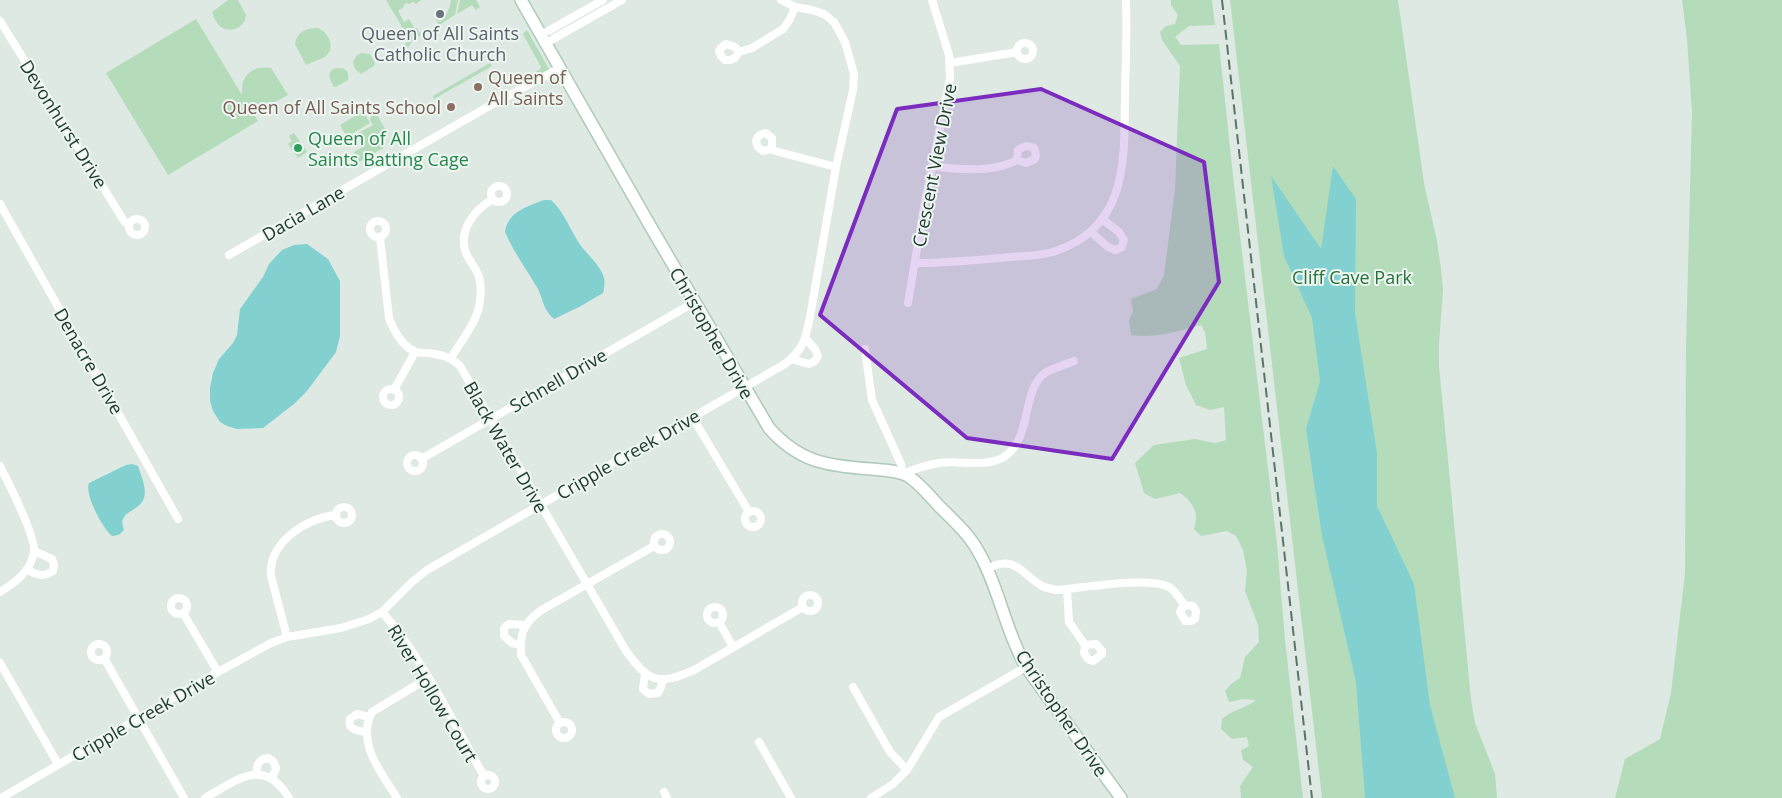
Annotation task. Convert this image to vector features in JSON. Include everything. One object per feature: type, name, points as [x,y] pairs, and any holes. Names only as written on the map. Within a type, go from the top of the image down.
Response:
[{"type":"street","name":"Christopher Drive","points":[[521,0],[744,388],[769,428],[783,442],[802,455],[833,466],[903,474],[920,487],[965,533],[978,550],[1014,644],[1026,667],[1121,798]]},
{"type":"street","points":[[544,39],[572,18],[603,0]]},
{"type":"street","points":[[544,39],[576,26],[622,0]]},
{"type":"street","name":"Cripple Creek Drive","points":[[1,798],[218,672],[272,643],[287,637],[341,628],[369,619],[382,612],[412,582],[428,570],[744,388],[791,359],[802,348],[806,339],[836,167],[853,90],[854,74],[845,42],[834,22],[824,14],[795,8],[781,0]]},
{"type":"street","name":"Crescent View Drive","points":[[908,303],[925,201],[948,93],[950,63],[932,0]]},
{"type":"street","points":[[916,263],[946,263],[1048,254],[1074,243],[1091,232],[1102,219],[1112,206],[1117,192],[1125,148],[1126,0]]},
{"type":"street","points":[[739,52],[752,48],[783,29],[790,20],[795,8]]},
{"type":"street","points":[[586,9],[591,17]]},
{"type":"street","points":[[572,18],[576,26]]},
{"type":"street","name":"Devonhurst Drive","points":[[0,21],[124,221],[129,226]]},
{"type":"street","points":[[950,63],[1017,52]]},
{"type":"street","name":"Dacia Lane","points":[[229,255],[491,105],[560,68]]},
{"type":"street","points":[[772,149],[836,167]]},
{"type":"street","points":[[933,166],[952,169],[985,168],[1008,165],[1017,160]]},
{"type":"street","points":[[380,238],[389,318],[394,330],[402,342],[416,352],[444,355],[452,358],[476,315],[480,299],[479,276],[465,250],[466,230],[476,211],[492,199]]},
{"type":"street","name":"Denacre Drive","points":[[0,204],[178,519]]},
{"type":"street","points":[[1091,232],[1115,250],[1122,247],[1124,240],[1119,232],[1102,219]]},
{"type":"street","name":"Schnell Drive","points":[[421,458],[695,302]]},
{"type":"street","points":[[791,359],[808,364],[815,361],[818,356],[815,349],[806,339]]},
{"type":"street","points":[[865,349],[872,400],[901,464],[903,474],[940,463],[990,461],[1003,457],[1018,442],[1027,417],[1031,395],[1037,382],[1045,373],[1074,361]]},
{"type":"street","points":[[394,390],[416,352]]},
{"type":"street","name":"Black Water Drive","points":[[452,358],[460,366],[626,651],[645,674],[643,688],[649,694],[658,693],[662,680],[675,679],[694,670],[803,607]]},
{"type":"street","points":[[693,418],[749,512]]},
{"type":"street","points":[[0,466],[28,528],[34,551],[26,570],[14,584],[0,592]]},
{"type":"street","points":[[287,637],[271,576],[270,569],[274,556],[278,548],[293,532],[321,517],[336,515]]},
{"type":"street","points":[[560,723],[521,654],[520,644],[525,625],[528,620],[540,611],[654,546]]},
{"type":"street","points":[[26,570],[39,576],[46,576],[53,571],[52,559],[34,551]]},
{"type":"street","points":[[986,568],[1000,563],[1017,565],[1044,587],[1056,590],[1137,583],[1159,584],[1170,588],[1178,595],[1184,605]]},
{"type":"street","points":[[1067,589],[1069,622],[1085,645]]},
{"type":"street","name":"River Hollow Court","points":[[382,612],[396,628],[428,678],[484,776]]},
{"type":"street","points":[[183,613],[218,672]]},
{"type":"street","points":[[720,622],[733,647]]},
{"type":"street","points":[[520,644],[512,643],[504,636],[504,628],[509,624],[525,625]]},
{"type":"street","points":[[104,658],[184,798]]},
{"type":"street","points":[[0,663],[58,764]]},
{"type":"street","points":[[872,798],[893,784],[907,770],[939,717],[1026,667]]},
{"type":"street","points":[[645,674],[662,680]]},
{"type":"street","points":[[397,798],[369,749],[366,732],[369,717],[372,712],[428,678]]},
{"type":"street","points":[[853,687],[890,752],[907,770]]},
{"type":"street","points":[[366,732],[357,731],[349,723],[350,719],[357,714],[369,717]]},
{"type":"street","points":[[759,742],[791,798]]},
{"type":"street","points":[[256,774],[259,763],[268,758],[273,761],[276,768],[272,779]]},
{"type":"street","points":[[205,798],[245,776],[256,774],[272,779],[282,786],[289,798]]},
{"type":"highlighted area","points":[[1041,89],[1204,162],[1219,282],[1112,459],[967,438],[820,315],[897,109]]},
{"type":"green space","points":[[228,0],[238,0],[246,15],[240,26],[229,30],[221,27],[216,22],[212,12]]},
{"type":"green space","points":[[386,0],[421,0],[416,4],[413,2],[407,3],[398,11],[404,22],[409,19],[421,35],[411,42],[408,48],[405,44],[410,40]]},
{"type":"green space","points":[[451,0],[458,0],[455,15],[439,25],[436,19],[440,22],[444,17],[449,9]]},
{"type":"green space","points":[[460,0],[476,0],[480,7],[476,10],[472,5],[457,14]]},
{"type":"green space","points":[[1171,0],[1212,0],[1215,25],[1189,26],[1175,37],[1181,45],[1219,44],[1277,544],[1285,640],[1303,798],[1241,798],[1240,786],[1253,767],[1243,760],[1241,750],[1249,746],[1247,737],[1232,739],[1221,729],[1222,719],[1256,700],[1243,699],[1229,702],[1225,691],[1240,678],[1245,657],[1259,642],[1258,625],[1245,591],[1247,571],[1243,550],[1236,536],[1227,531],[1201,536],[1194,529],[1196,518],[1194,508],[1189,500],[1180,493],[1155,499],[1144,493],[1135,463],[1154,445],[1195,439],[1215,443],[1226,440],[1224,407],[1210,410],[1196,405],[1186,385],[1179,358],[1207,349],[1205,332],[1201,325],[1166,334],[1140,336],[1131,335],[1129,320],[1133,311],[1131,299],[1157,289],[1164,275],[1175,189],[1180,66],[1162,40],[1160,32],[1166,26],[1175,24],[1178,15],[1171,5]]},
{"type":"green space","name":"Cliff Cave Park","points":[[1230,0],[1398,0],[1424,183],[1437,241],[1441,269],[1443,290],[1439,366],[1471,699],[1475,723],[1495,774],[1497,798],[1322,798]]},
{"type":"green space","points":[[1682,0],[1782,0],[1782,798],[1615,798],[1625,759],[1660,739],[1671,693],[1685,573],[1686,347],[1692,112],[1687,39]]},
{"type":"green space","points":[[196,19],[242,95],[243,82],[247,74],[258,68],[271,68],[288,95],[259,111],[250,108],[258,121],[168,175],[106,73]]},
{"type":"green space","points":[[318,28],[328,38],[330,51],[325,57],[306,65],[295,44],[296,40],[303,31]]},
{"type":"green space","points":[[527,30],[549,71],[524,85],[522,81],[541,67],[523,34]]},
{"type":"green space","points":[[362,53],[370,54],[375,63],[374,66],[361,74],[355,69],[353,62],[357,55]]},
{"type":"green space","points":[[490,63],[492,66],[434,99],[433,96]]},
{"type":"green space","points":[[340,68],[347,72],[348,80],[334,87],[330,80],[330,71]]},
{"type":"green space","points":[[363,111],[370,123],[347,137],[340,125]]},
{"type":"green space","points":[[372,114],[377,115],[388,134],[380,139],[383,148],[359,162],[354,152],[366,145],[363,144],[358,133],[373,125],[370,120]]},
{"type":"green space","name":"Queen of All Saints Batting Cage","points":[[294,133],[307,152],[298,158],[288,144],[292,141],[289,136]]},
{"type":"water","points":[[1333,166],[1356,199],[1355,313],[1377,453],[1377,506],[1414,584],[1430,705],[1455,798],[1365,798],[1356,682],[1322,536],[1306,429],[1320,381],[1312,318],[1284,256],[1271,176],[1321,249]]},
{"type":"water","points":[[544,200],[551,200],[560,210],[579,243],[600,268],[604,280],[603,293],[554,319],[546,309],[538,289],[516,254],[505,232],[514,214]]},
{"type":"water","points":[[307,244],[328,259],[340,281],[340,336],[336,352],[307,391],[294,404],[263,428],[237,429],[227,426],[220,422],[213,411],[210,401],[210,388],[213,373],[219,359],[233,343],[237,335],[240,309],[263,277],[269,264],[282,250],[294,245]]},
{"type":"water","points":[[126,465],[138,466],[144,486],[144,498],[142,503],[123,519],[124,529],[122,532],[112,536],[95,511],[89,495],[89,483]]},
{"type":"railway","points":[[1222,0],[1312,798]]},
{"type":"place","name":"Queen of All Saints Catholic Church","points":[[440,14]]},
{"type":"place","name":"Queen of All Saints","points":[[478,87]]},
{"type":"place","name":"Queen of All Saints School","points":[[451,107]]},
{"type":"place","name":"Queen of All Saints Batting Cage","points":[[298,148]]}]
